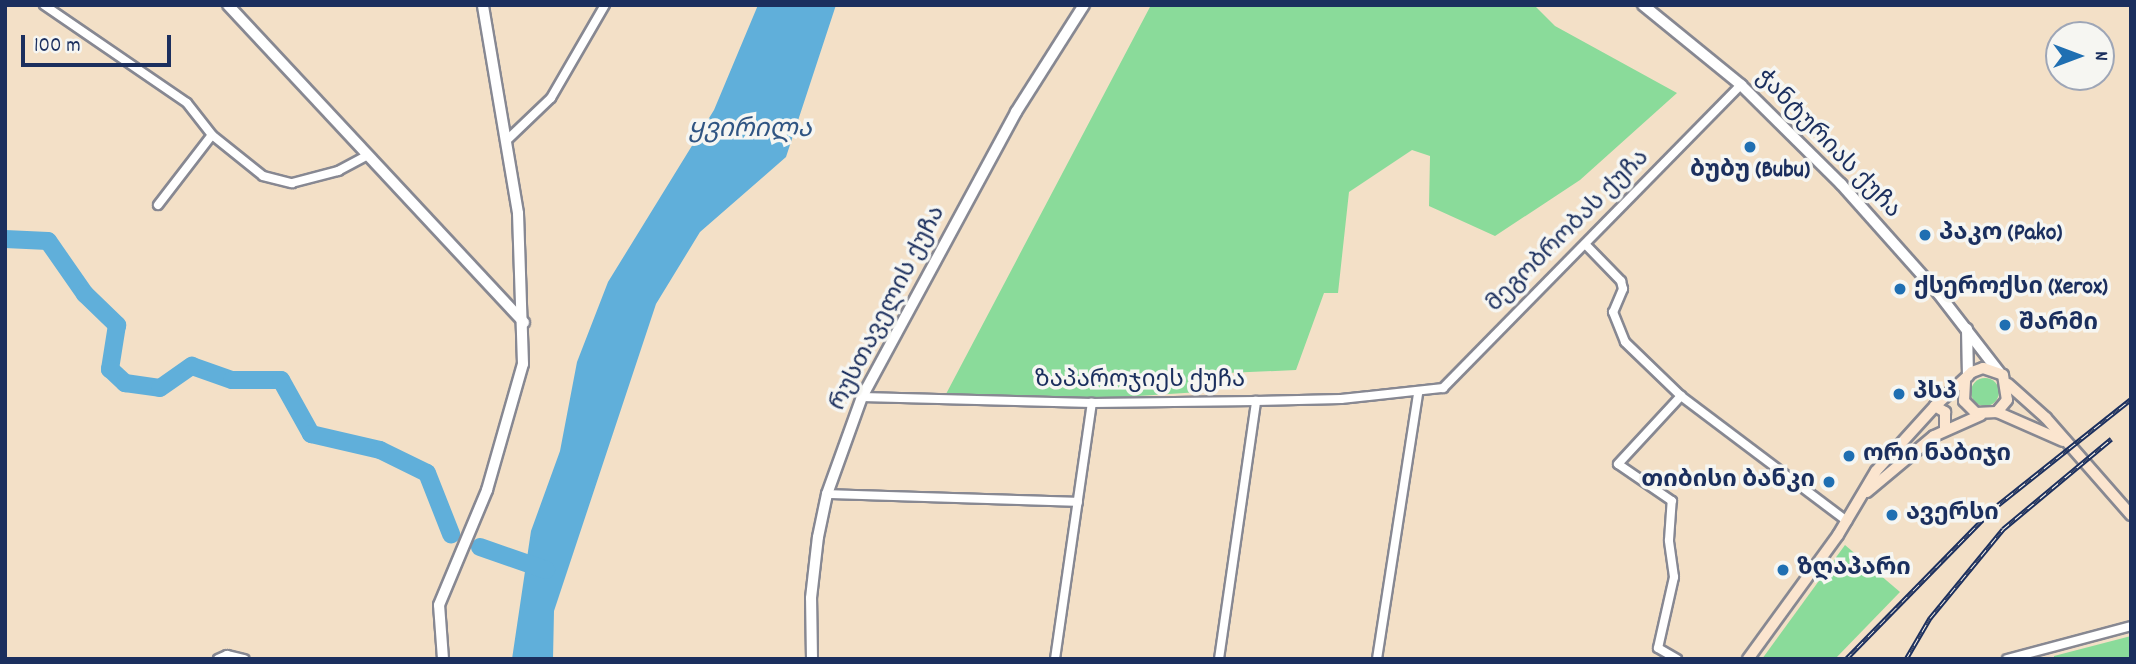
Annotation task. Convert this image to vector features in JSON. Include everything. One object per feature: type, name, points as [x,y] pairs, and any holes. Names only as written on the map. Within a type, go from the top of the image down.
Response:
[{"type":"main road","points":[[1748,659],[1847,521],[1876,471],[1935,406],[1966,378],[1983,368],[1999,372],[2131,515]]},
{"type":"main road","points":[[1966,378],[1964,401],[1981,415]]},
{"type":"main road","points":[[1997,412],[2007,400],[2008,383]]},
{"type":"main road","points":[[1935,406],[1947,415],[1945,430]]},
{"type":"main road","points":[[1865,494],[1945,430],[1981,415],[1997,412],[2066,442]]},
{"type":"street","points":[[44,5],[187,103],[212,135],[263,176],[292,183],[338,171],[368,155]]},
{"type":"street","points":[[229,5],[524,322]]},
{"type":"street","points":[[443,659],[439,605],[487,490],[523,364],[524,322],[518,213],[483,5]]},
{"type":"street","points":[[506,141],[551,98],[606,5]]},
{"type":"street","name":"რუსთაველის ქუჩა","points":[[812,659],[811,598],[827,494],[862,397],[1016,113],[1084,5]]},
{"type":"street","name":"ჭანტურიას ქუჩა","points":[[1643,5],[1741,85],[1841,184],[1967,329],[1999,372]]},
{"type":"street","name":"მეგობრობას ქუჩა","points":[[1418,393],[1443,388],[1459,367],[1587,246],[1741,85]]},
{"type":"street","points":[[158,205],[212,135]]},
{"type":"street","points":[[1587,246],[1621,281],[1623,289],[1613,312],[1625,342],[1681,396],[1847,521]]},
{"type":"street","points":[[1966,378],[1967,329]]},
{"type":"street","points":[[1377,659],[1418,393]]},
{"type":"street","name":"ზაპაროჯიეს ქუჩა","points":[[862,397],[1092,403],[1256,401],[1418,393]]},
{"type":"street","points":[[1677,659],[1658,648],[1674,577],[1668,540],[1672,501],[1618,464],[1681,396]]},
{"type":"street","points":[[1219,659],[1256,401]]},
{"type":"street","points":[[1055,659],[1092,403]]},
{"type":"street","points":[[827,494],[1078,502]]},
{"type":"street","points":[[2007,659],[2131,626]]},
{"type":"street","points":[[218,659],[245,659]]},
{"type":"green space","points":[[1151,5],[1534,5],[1555,26],[1677,93],[1580,180],[1495,236],[1429,206],[1430,156],[1412,150],[1349,192],[1338,293],[1324,293],[1296,370],[1204,374],[1200,392],[1107,398],[946,394]]},
{"type":"green space","points":[[1985,378],[1995,382],[1999,392],[1995,402],[1985,406],[1975,402],[1971,392],[1975,382]]},
{"type":"green space","points":[[1845,545],[1900,592],[1835,659],[1762,659]]},
{"type":"green space","points":[[2131,636],[2131,659],[2054,659],[2054,656]]},
{"type":"water","name":"ყვირილა","points":[[758,5],[836,5],[786,157],[700,232],[656,304],[554,611],[553,659],[512,659],[531,531],[560,451],[577,362],[608,282],[714,110]]},
{"type":"waterway","points":[[5,239],[48,241],[85,294],[117,325],[110,369],[125,383],[160,388],[192,366],[232,380],[281,380],[311,434],[380,450],[427,473],[451,534]]},
{"type":"waterway","points":[[480,547],[546,570]]},
{"type":"railway","points":[[1846,659],[1994,508],[2131,399]]},
{"type":"railway","points":[[1906,659],[1930,618],[2003,529],[2111,439]]},
{"type":"place","name":"ბუბუ (Bubu)","points":[[1750,147]]},
{"type":"place","name":"პაკო (Pako)","points":[[1925,235]]},
{"type":"place","name":"ქსეროქსი (Xerox)","points":[[1900,289]]},
{"type":"place","name":"შარმი","points":[[2005,325]]},
{"type":"place","name":"პსპ","points":[[1899,394]]},
{"type":"place","name":"ორი ნაბიჯი","points":[[1849,456]]},
{"type":"place","name":"თიბისი ბანკი","points":[[1829,482]]},
{"type":"place","name":"ავერსი","points":[[1892,515]]},
{"type":"place","name":"ზღაპარი","points":[[1783,570]]}]
